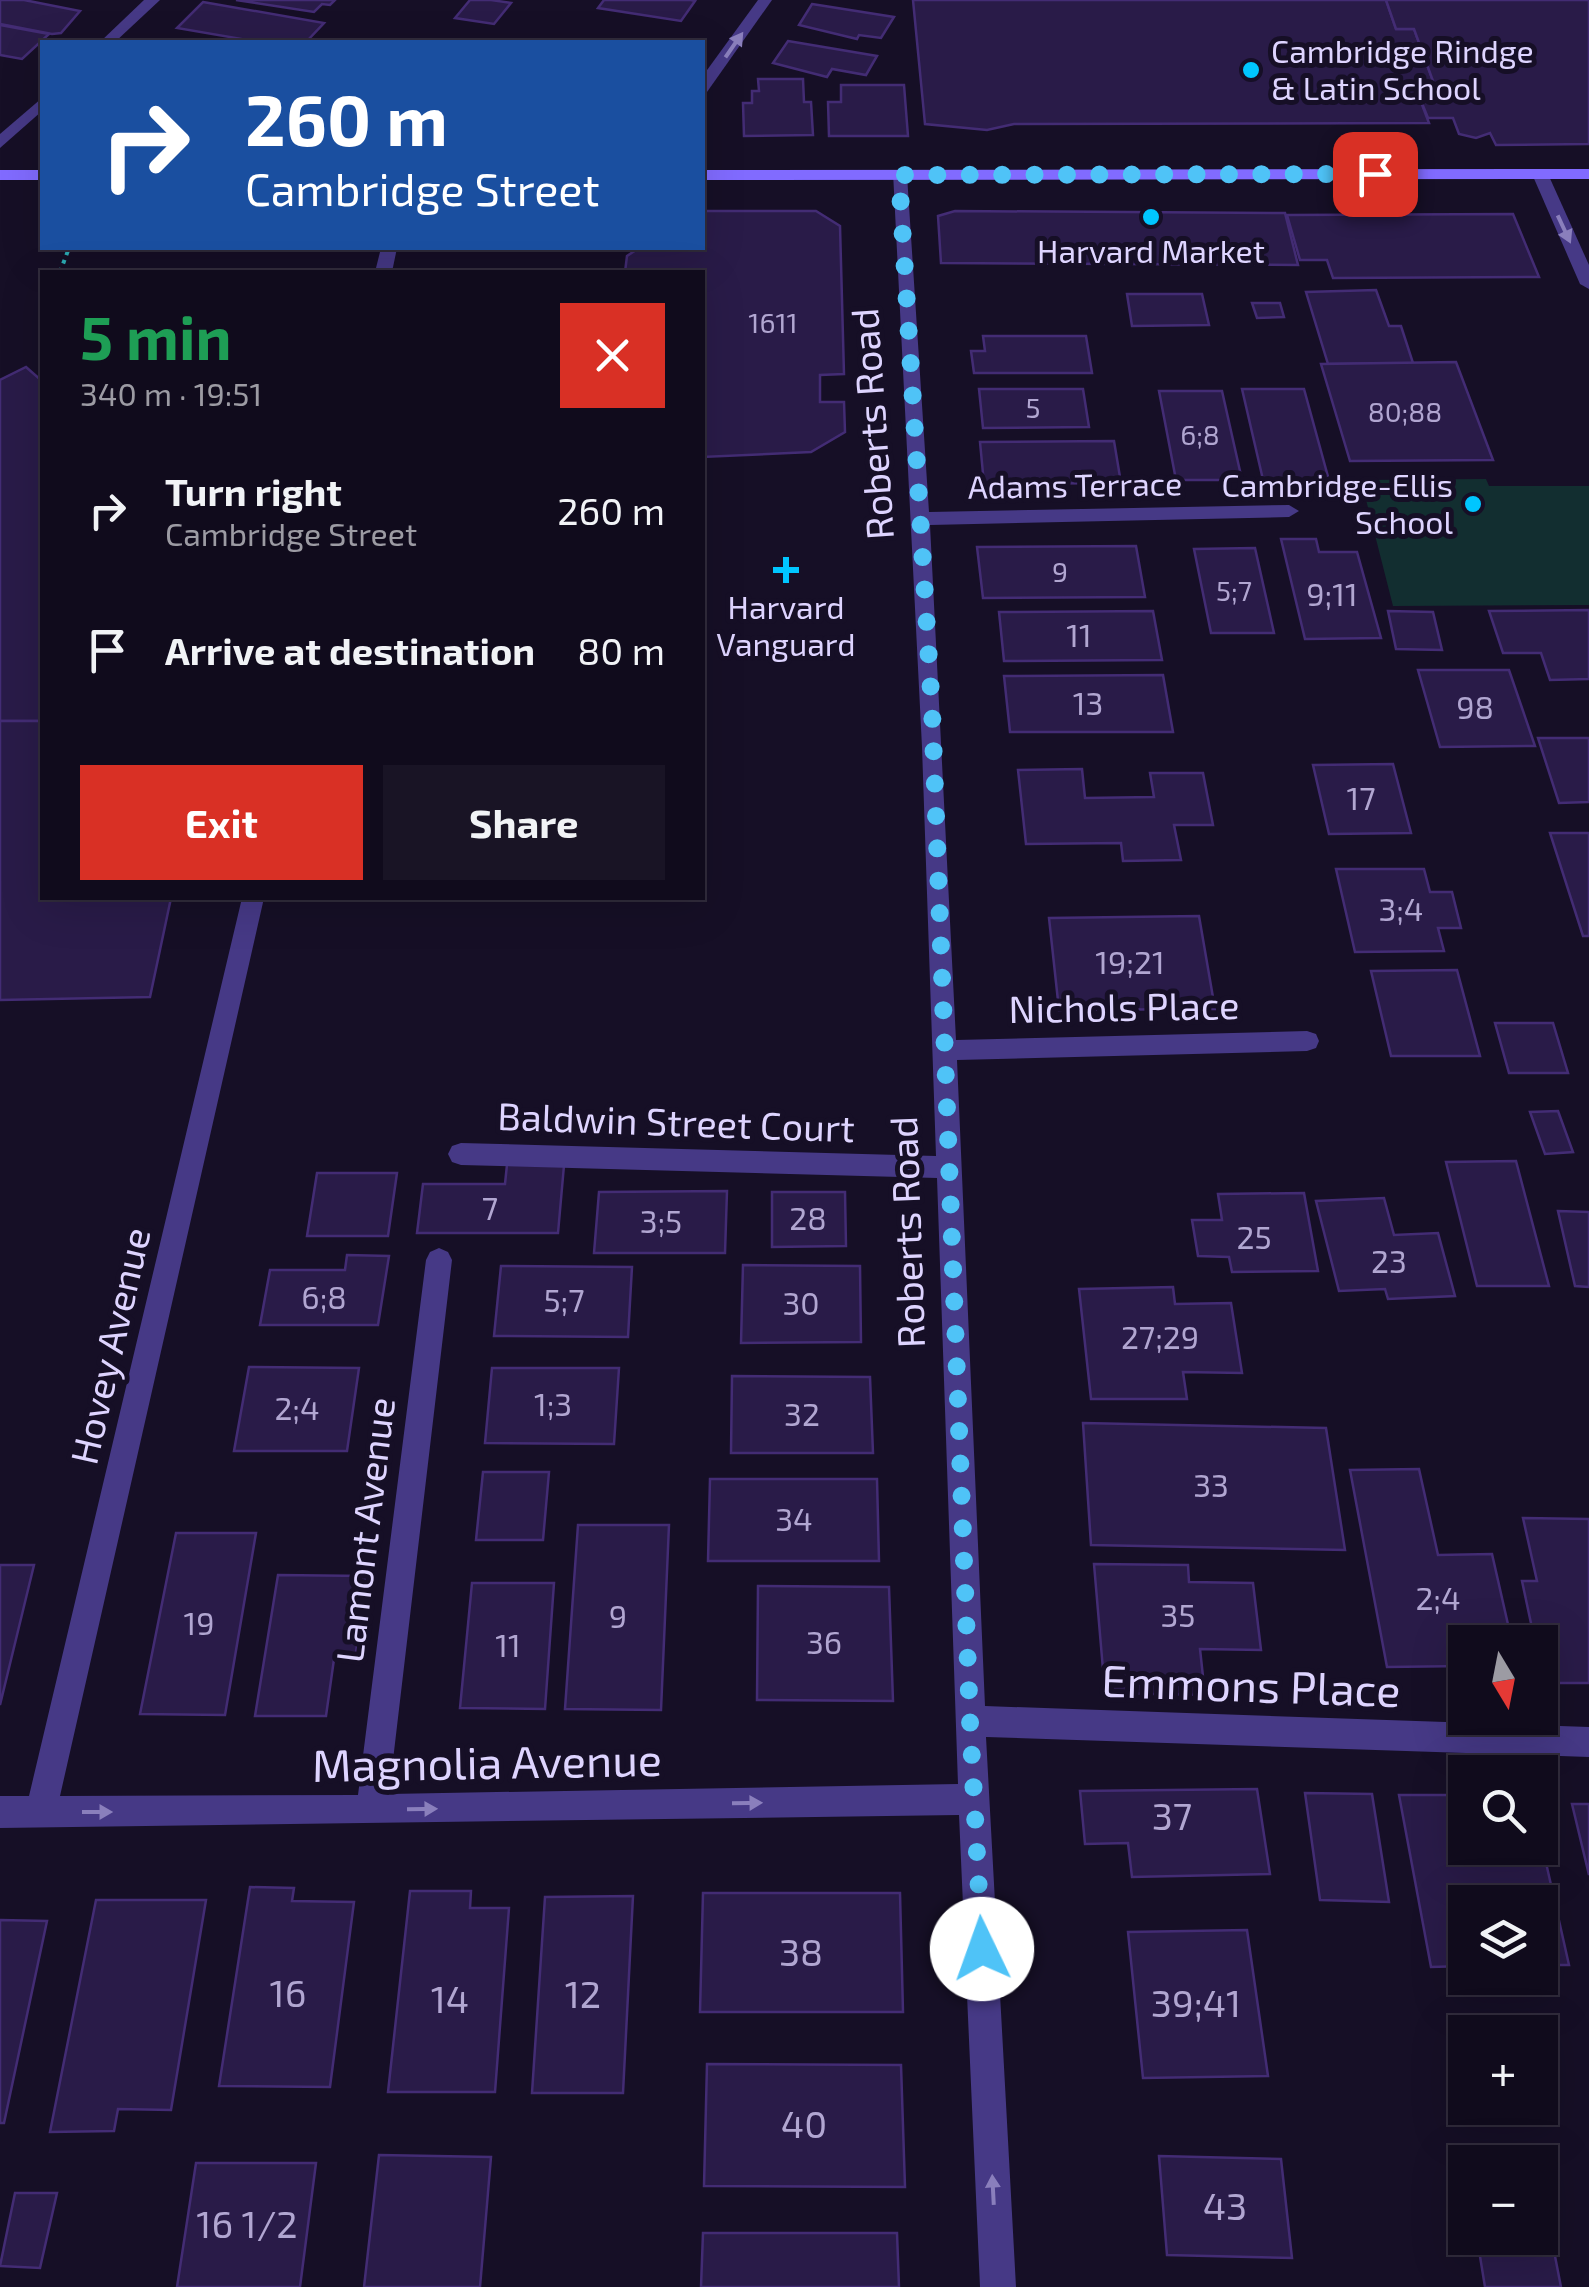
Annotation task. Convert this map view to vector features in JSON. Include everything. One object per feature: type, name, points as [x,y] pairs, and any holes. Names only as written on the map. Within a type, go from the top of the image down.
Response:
[{"type":"main road","points":[[705,175],[1589,174]]},
{"type":"main road","points":[[0,175],[40,175]]},
{"type":"street","points":[[109,40],[153,0]]},
{"type":"street","points":[[705,85],[764,0]]},
{"type":"street","points":[[0,143],[40,105]]},
{"type":"street","points":[[1540,174],[1589,284]]},
{"type":"street","name":"Roberts Road","points":[[899,175],[922,520],[970,1721],[998,2287]]},
{"type":"street","name":"Adams Terrace","points":[[922,520],[1289,511]]},
{"type":"street","name":"Hovey Avenue","points":[[42,1812],[253,900]]},
{"type":"street","name":"Nichols Place","points":[[943,1050],[1307,1042]]},
{"type":"street","name":"Baldwin Street Court","points":[[462,1154],[948,1167]]},
{"type":"street","name":"Lamont Avenue","points":[[372,1810],[439,1260]]},
{"type":"street","name":"Emmons Place","points":[[970,1721],[1589,1742]]},
{"type":"street","name":"Magnolia Avenue","points":[[0,1812],[975,1799]]},
{"type":"green space","points":[[1486,479],[1489,486],[1589,486],[1589,605],[1393,606],[1361,480]]},
{"type":"building","points":[[0,0],[24,0],[80,11],[61,33],[52,34],[0,24]]},
{"type":"building","points":[[236,0],[335,0],[314,12]]},
{"type":"building","points":[[470,0],[511,3],[494,24],[455,18]]},
{"type":"building","points":[[604,0],[695,1],[681,21],[598,8]]},
{"type":"building","name":"Cambridge Rindge & Latin School","points":[[913,0],[1386,0],[1396,29],[1414,29],[1433,81],[1413,81],[1429,123],[1014,124],[987,130],[925,124]]},
{"type":"building","points":[[1386,0],[1589,0],[1589,144],[1496,145],[1490,133],[1476,138],[1459,134],[1453,118],[1428,118],[1413,81],[1433,81],[1414,29],[1396,29]]},
{"type":"building","points":[[203,2],[324,23],[308,40],[247,40],[177,28]]},
{"type":"building","points":[[812,4],[894,17],[881,38],[859,35],[857,39],[799,25]]},
{"type":"building","points":[[0,25],[49,34],[22,59],[0,55]]},
{"type":"building","points":[[788,41],[877,56],[866,75],[832,69],[827,77],[773,63]]},
{"type":"building","points":[[758,79],[803,79],[804,102],[811,102],[813,135],[744,136],[743,103],[752,103],[752,91],[759,91]]},
{"type":"building","points":[[841,85],[904,85],[908,136],[829,136],[828,102],[841,102]]},
{"type":"building","points":[[705,211],[816,211],[840,226],[844,374],[820,375],[820,402],[844,402],[845,432],[811,452],[705,457],[705,270],[625,270],[627,256],[636,250],[705,250]]},
{"type":"building","points":[[955,211],[1285,213],[1298,265],[941,263],[938,216]]},
{"type":"building","points":[[1513,214],[1539,277],[1333,278],[1327,260],[1300,260],[1287,215]]},
{"type":"building","points":[[1376,290],[1389,326],[1401,326],[1413,363],[1328,364],[1306,292]]},
{"type":"building","points":[[1127,294],[1202,294],[1209,325],[1132,326]]},
{"type":"building","points":[[1252,303],[1280,303],[1284,317],[1257,318]]},
{"type":"building","points":[[983,336],[1086,336],[1092,373],[974,373],[971,351],[985,351]]},
{"type":"building","name":"Cambridge-Ellis School","points":[[1456,362],[1493,460],[1350,461],[1321,364]]},
{"type":"building","points":[[26,367],[40,379],[40,721],[0,721],[0,380]]},
{"type":"building","points":[[979,389],[1083,389],[1089,427],[983,428]]},
{"type":"building","points":[[1242,389],[1304,389],[1330,484],[1264,484]]},
{"type":"building","points":[[1159,391],[1222,391],[1242,480],[1176,480]]},
{"type":"building","points":[[1114,441],[1121,483],[984,484],[980,442]]},
{"type":"building","points":[[1281,539],[1316,539],[1319,552],[1357,552],[1381,638],[1305,639]]},
{"type":"building","points":[[1136,546],[1145,597],[983,598],[977,547]]},
{"type":"building","points":[[1255,548],[1274,633],[1211,633],[1194,549]]},
{"type":"building","points":[[1589,610],[1589,679],[1550,680],[1541,653],[1503,653],[1489,611]]},
{"type":"building","points":[[1153,611],[1162,660],[1004,661],[999,612]]},
{"type":"building","points":[[1388,611],[1433,612],[1442,650],[1396,649]]},
{"type":"building","points":[[1418,670],[1509,670],[1535,746],[1440,747]]},
{"type":"building","points":[[1163,675],[1173,732],[1010,732],[1004,676]]},
{"type":"building","points":[[0,721],[40,721],[40,900],[171,900],[150,997],[0,1000]]},
{"type":"building","points":[[1538,738],[1589,738],[1589,802],[1559,803]]},
{"type":"building","points":[[1393,764],[1411,833],[1329,834],[1313,765]]},
{"type":"building","points":[[1082,769],[1085,798],[1154,797],[1150,773],[1203,773],[1213,825],[1174,825],[1181,860],[1123,861],[1121,843],[1026,844],[1018,770]]},
{"type":"building","points":[[1550,833],[1589,833],[1589,936],[1583,936]]},
{"type":"building","points":[[1336,869],[1424,869],[1430,892],[1452,892],[1461,928],[1438,928],[1444,951],[1355,952]]},
{"type":"building","points":[[1199,916],[1215,1009],[1059,1010],[1049,918]]},
{"type":"building","points":[[1457,970],[1480,1056],[1391,1056],[1371,971]]},
{"type":"building","points":[[1495,1023],[1553,1023],[1568,1073],[1509,1073]]},
{"type":"building","points":[[1558,1111],[1573,1152],[1545,1154],[1530,1112]]},
{"type":"building","points":[[565,1154],[558,1233],[417,1233],[423,1184],[505,1184],[508,1155]]},
{"type":"building","points":[[1516,1161],[1549,1286],[1477,1286],[1446,1162]]},
{"type":"building","points":[[317,1173],[397,1173],[388,1236],[307,1236]]},
{"type":"building","points":[[727,1191],[725,1253],[594,1253],[599,1192]]},
{"type":"building","points":[[772,1192],[845,1192],[846,1246],[772,1247]]},
{"type":"building","points":[[1304,1193],[1318,1271],[1232,1272],[1229,1257],[1198,1256],[1192,1220],[1222,1220],[1218,1194]]},
{"type":"building","points":[[1384,1198],[1394,1235],[1438,1233],[1455,1296],[1388,1299],[1385,1289],[1339,1291],[1316,1201]]},
{"type":"building","points":[[1558,1211],[1589,1212],[1589,1287],[1575,1286]]},
{"type":"building","points":[[347,1255],[389,1256],[378,1325],[260,1325],[270,1270],[345,1270]]},
{"type":"building","points":[[743,1265],[860,1266],[861,1342],[741,1343]]},
{"type":"building","points":[[501,1266],[632,1267],[628,1337],[494,1336]]},
{"type":"building","points":[[1173,1287],[1175,1304],[1231,1303],[1242,1373],[1183,1372],[1187,1399],[1091,1399],[1079,1289]]},
{"type":"building","points":[[249,1367],[359,1368],[347,1451],[234,1451]]},
{"type":"building","points":[[492,1368],[619,1368],[614,1444],[485,1443]]},
{"type":"building","points":[[732,1376],[870,1377],[873,1453],[731,1453]]},
{"type":"building","points":[[1083,1423],[1326,1428],[1345,1550],[1091,1545]]},
{"type":"building","points":[[1419,1469],[1438,1555],[1492,1554],[1508,1625],[1448,1625],[1448,1666],[1387,1667],[1350,1470]]},
{"type":"building","points":[[483,1472],[549,1472],[543,1540],[476,1540]]},
{"type":"building","points":[[710,1479],[877,1479],[879,1561],[708,1561]]},
{"type":"building","points":[[1523,1518],[1589,1519],[1589,1683],[1558,1683],[1558,1625],[1531,1625],[1522,1581],[1537,1581]]},
{"type":"building","points":[[578,1525],[669,1525],[661,1710],[565,1709]]},
{"type":"building","points":[[176,1533],[256,1533],[225,1715],[140,1714]]},
{"type":"building","points":[[1094,1564],[1188,1565],[1189,1582],[1253,1583],[1261,1650],[1200,1649],[1205,1695],[1105,1693]]},
{"type":"building","points":[[0,1565],[34,1565],[0,1705]]},
{"type":"building","points":[[278,1575],[366,1576],[356,1653],[335,1652],[326,1716],[255,1716]]},
{"type":"building","points":[[472,1583],[554,1583],[545,1709],[460,1708]]},
{"type":"building","points":[[758,1586],[889,1587],[893,1701],[757,1700]]},
{"type":"building","points":[[1257,1789],[1270,1874],[1132,1877],[1128,1843],[1085,1844],[1080,1791]]},
{"type":"building","points":[[1305,1793],[1372,1794],[1389,1902],[1320,1900]]},
{"type":"building","points":[[1399,1795],[1448,1795],[1448,1865],[1547,1865],[1551,1885],[1448,1885],[1448,1966],[1431,1967]]},
{"type":"building","points":[[1572,1804],[1589,1804],[1589,1875]]},
{"type":"building","points":[[250,1887],[294,1888],[292,1901],[354,1902],[330,2087],[219,2086]]},
{"type":"building","points":[[410,1891],[471,1891],[470,1908],[509,1908],[495,2092],[388,2092]]},
{"type":"building","points":[[703,1893],[900,1893],[903,2012],[700,2012]]},
{"type":"building","points":[[633,1896],[623,2093],[532,2093],[545,1897]]},
{"type":"building","points":[[96,1900],[206,1900],[171,2110],[118,2109],[114,2131],[50,2132]]},
{"type":"building","points":[[1558,1916],[1569,1965],[1558,1965]]},
{"type":"building","points":[[0,1920],[47,1921],[4,2123],[0,2123]]},
{"type":"building","points":[[1247,1930],[1268,2076],[1143,2078],[1128,1932]]},
{"type":"building","points":[[707,2064],[901,2065],[905,2187],[704,2186]]},
{"type":"building","points":[[379,2155],[491,2157],[480,2287],[364,2287]]},
{"type":"building","points":[[1159,2156],[1281,2159],[1292,2258],[1167,2255]]},
{"type":"building","points":[[196,2163],[316,2163],[300,2287],[177,2287]]},
{"type":"building","points":[[15,2193],[57,2193],[40,2268],[0,2266]]},
{"type":"building","points":[[703,2233],[897,2233],[899,2287],[701,2287]]},
{"type":"building","points":[[1480,2255],[1555,2255],[1561,2287],[1485,2287]]},
{"type":"place","name":"Cambridge Rindge & Latin School","points":[[1251,70]]},
{"type":"place","name":"Harvard Market","points":[[1151,217]]},
{"type":"place","name":"Cambridge-Ellis School","points":[[1473,504]]},
{"type":"place","name":"Harvard Vanguard","points":[[786,570]]},
{"type":"route","points":[[982,1949],[932,709],[899,175],[1375,174]]}]
